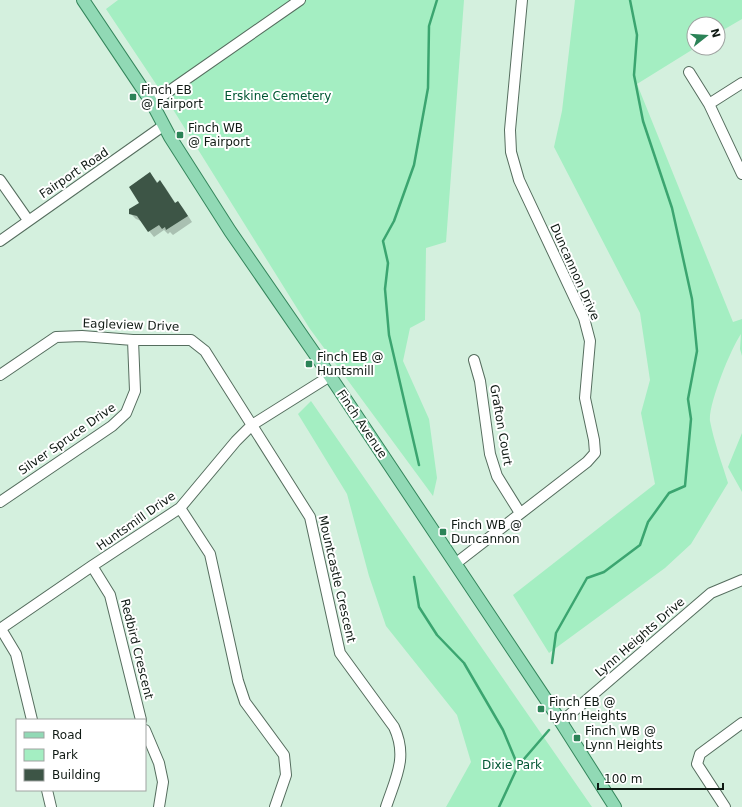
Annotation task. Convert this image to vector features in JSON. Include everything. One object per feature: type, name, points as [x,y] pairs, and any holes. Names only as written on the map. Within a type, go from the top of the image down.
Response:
[{"type":"main road","name":"Finch Avenue","points":[[83,0],[152,103],[163,126],[230,231],[330,376],[561,722],[615,807]]},
{"type":"street","points":[[152,103],[300,0]]},
{"type":"street","name":"Duncannon Drive","points":[[455,564],[587,462],[595,453],[594,440],[585,398],[590,341],[584,318],[519,180],[511,152],[510,130],[522,0]]},
{"type":"street","points":[[689,72],[709,104],[742,174]]},
{"type":"street","points":[[709,104],[742,83]]},
{"type":"street","name":"Fairport Road","points":[[0,240],[163,126]]},
{"type":"street","points":[[0,180],[28,220]]},
{"type":"street","name":"Eagleview Drive","points":[[0,375],[56,337],[82,336],[133,340],[191,340],[204,351],[252,425]]},
{"type":"street","name":"Silver Spruce Drive","points":[[0,502],[112,426],[126,413],[135,391],[133,340]]},
{"type":"street","name":"Grafton Court","points":[[474,360],[480,381],[490,454],[497,476],[520,514]]},
{"type":"street","name":"Huntsmill Drive","points":[[0,629],[180,508],[252,425],[330,376]]},
{"type":"street","name":"Mountcastle Crescent","points":[[252,425],[310,517],[340,653],[394,727],[400,741],[401,761],[386,807]]},
{"type":"street","points":[[180,508],[210,554],[238,681],[245,702],[284,755],[286,775],[275,807]]},
{"type":"street","name":"Redbird Crescent","points":[[92,566],[110,595],[141,719]]},
{"type":"street","name":"Lynn Heights Drive","points":[[561,722],[711,593],[742,580]]},
{"type":"street","points":[[0,629],[16,654],[32,719]]},
{"type":"street","points":[[725,807],[697,764],[700,754],[742,723]]},
{"type":"street","points":[[146,732],[159,763],[164,782],[159,807]]},
{"type":"street","points":[[47,791],[51,807]]},
{"type":"green space","name":"Erskine Cemetery","points":[[118,0],[464,0],[446,242],[426,248],[425,320],[410,328],[403,361],[429,419],[437,478],[433,496],[310,329],[174,111],[106,9]]},
{"type":"green space","points":[[575,0],[742,0],[742,19],[726,28],[726,16],[686,16],[686,54],[637,84],[733,322],[742,319],[742,356],[740,349],[741,334],[721,377],[710,413],[710,421],[714,437],[728,483],[691,544],[665,568],[549,653],[513,595],[655,484],[641,413],[650,380],[640,313],[554,147],[562,111]]},
{"type":"green space","name":"Dixie Park","points":[[311,401],[592,807],[446,807],[471,762],[457,715],[386,626],[369,576],[347,494],[298,414]]},
{"type":"green space","points":[[742,433],[742,492],[728,467]]},
{"type":"building","points":[[150,172],[157,183],[160,180],[175,203],[178,201],[188,216],[166,230],[165,227],[162,229],[159,225],[148,232],[137,216],[129,214],[129,209],[139,203],[129,187]]},
{"type":"waterway","points":[[419,465],[389,335],[385,289],[388,263],[383,241],[394,221],[414,165],[428,88],[429,26],[437,0]]},
{"type":"waterway","points":[[552,663],[556,633],[587,578],[604,572],[640,545],[648,522],[669,493],[685,486],[691,419],[688,399],[697,351],[692,299],[672,208],[643,121],[634,75],[637,35],[630,0]]},
{"type":"waterway","points":[[414,577],[419,607],[437,635],[464,663],[503,730],[518,766]]},
{"type":"waterway","points":[[499,807],[518,766],[549,730]]},
{"type":"place","name":"Finch EB @ Fairport","points":[[133,97]]},
{"type":"place","name":"Finch WB @ Fairport","points":[[180,135]]},
{"type":"place","name":"Finch EB @ Huntsmill","points":[[309,364]]},
{"type":"place","name":"Finch WB @ Duncannon","points":[[443,532]]},
{"type":"place","name":"Finch EB @ Lynn Heights","points":[[541,709]]},
{"type":"place","name":"Finch WB @ Lynn Heights","points":[[577,738]]}]
